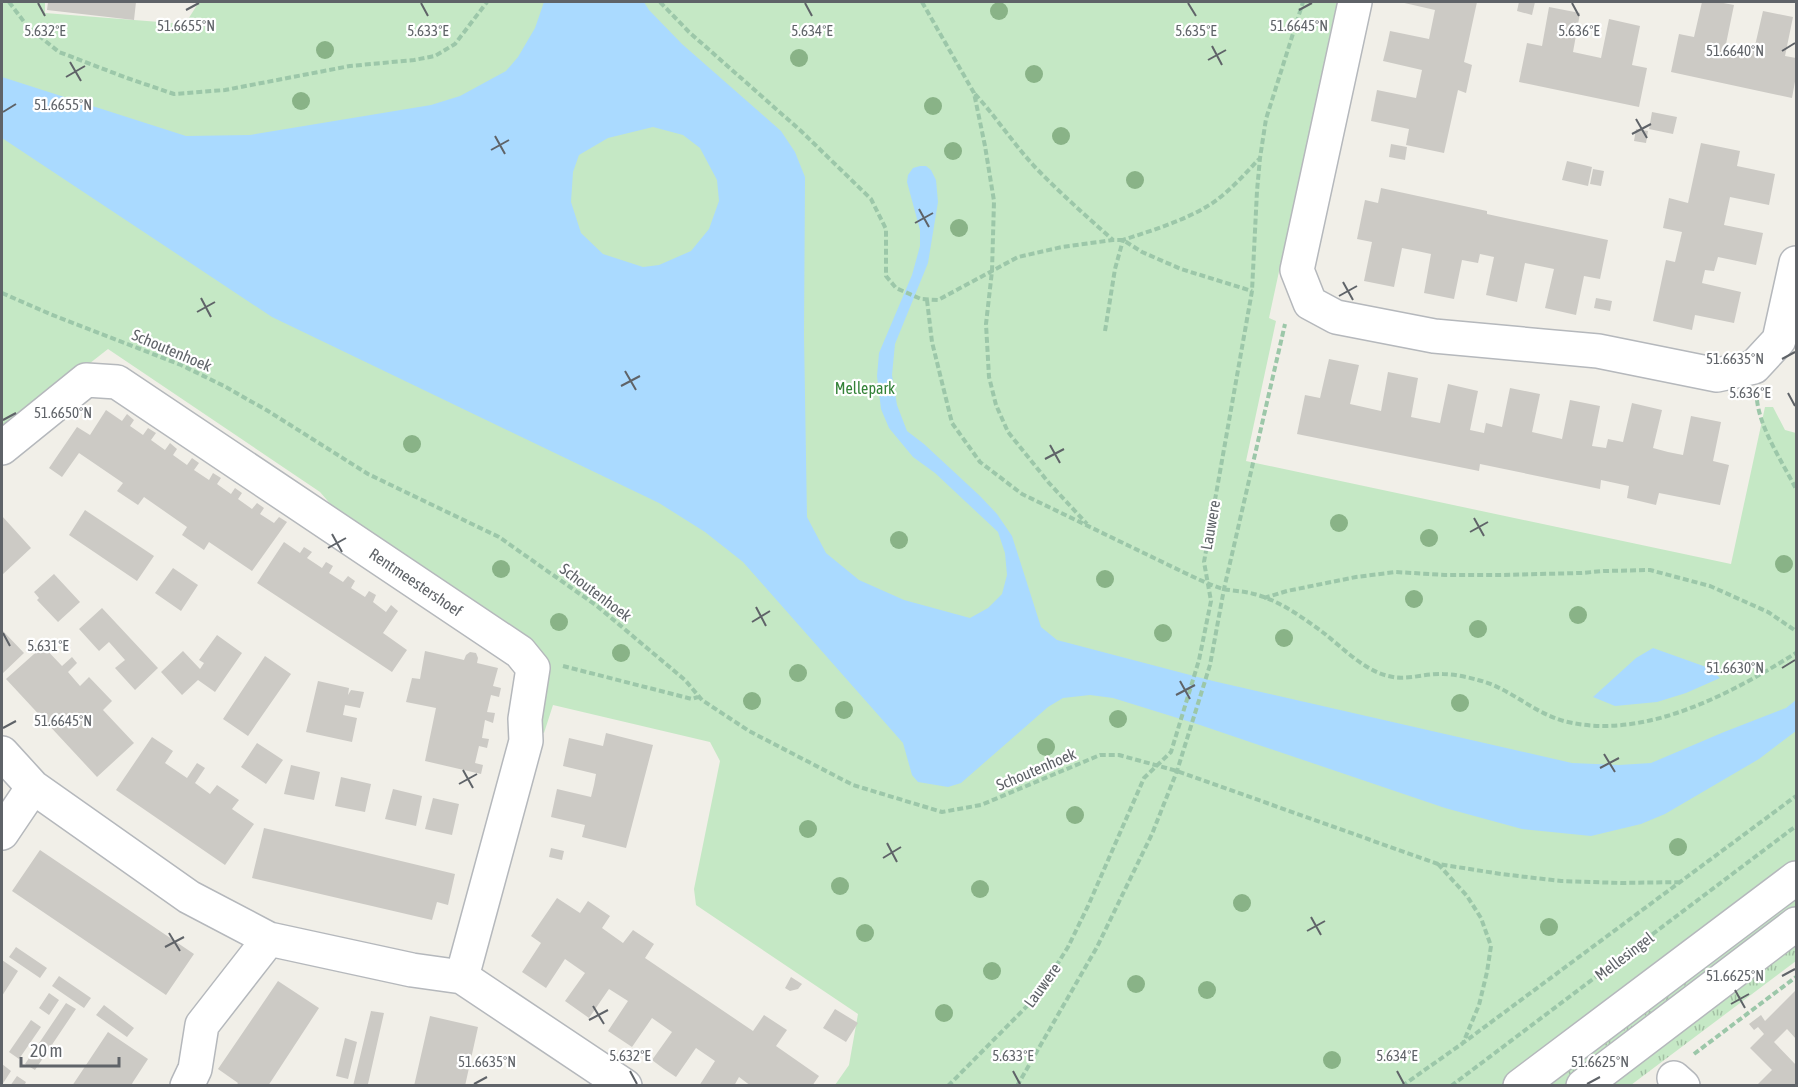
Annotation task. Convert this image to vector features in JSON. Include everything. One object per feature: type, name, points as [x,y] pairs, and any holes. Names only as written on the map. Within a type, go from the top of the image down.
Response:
[{"type":"street","points":[[1355,2],[1297,270],[1310,303],[1336,317],[1434,336],[1598,351],[1717,375],[1754,367],[1779,340],[1797,263]]},
{"type":"street","name":"Rentmeestershoef","points":[[2,448],[86,380],[117,381],[520,652],[533,668]]},
{"type":"street","points":[[462,977],[526,741],[525,719],[533,668]]},
{"type":"street","points":[[2,753],[33,787],[189,897],[269,939],[412,970],[462,977],[625,1086]]},
{"type":"street","points":[[2,833],[33,787]]},
{"type":"street","points":[[1520,1086],[1797,878]]},
{"type":"street","points":[[1583,1086],[1797,924]]},
{"type":"street","points":[[187,1086],[195,1069],[202,1025],[269,939]]},
{"type":"path","points":[[9,2],[28,27],[59,52],[174,94],[225,90],[351,66],[435,56],[455,44],[487,2]]},
{"type":"path","points":[[660,2],[689,32],[801,131],[872,199],[886,228],[886,276],[896,288],[921,299],[938,300],[1018,257],[1062,247],[1123,240],[1177,221],[1211,204],[1235,185],[1260,158]]},
{"type":"path","points":[[922,2],[974,93],[1033,165],[1113,240]]},
{"type":"path","name":"Lauwere","points":[[948,1086],[1038,995],[1068,947],[1144,778],[1171,752],[1177,734],[1199,660],[1211,601],[1204,562],[1252,291],[1260,158],[1266,119],[1303,2]]},
{"type":"path","points":[[974,93],[994,201],[992,271],[986,324],[990,376],[996,405],[1008,432],[1049,483],[1091,528]]},
{"type":"path","points":[[1123,240],[1142,252],[1180,269],[1252,291]]},
{"type":"path","points":[[1105,331],[1115,269],[1123,240]]},
{"type":"path","points":[[1017,1086],[1096,948],[1152,834],[1177,771],[1210,664],[1224,589],[1297,270]]},
{"type":"path","name":"Schoutenhoek","points":[[2,292],[50,314],[181,365],[224,386],[368,474],[499,537],[597,606],[685,680],[699,697],[749,731],[854,785],[942,812],[981,805],[1100,756],[1119,755],[1177,771],[1438,864],[1561,881],[1682,882]]},
{"type":"path","points":[[927,300],[932,342],[951,423],[980,462],[1022,494],[1208,584],[1256,594],[1286,608],[1323,633],[1359,662],[1378,672],[1394,678],[1443,674],[1479,680],[1506,690],[1552,717],[1567,722],[1602,726],[1641,722],[1685,710],[1756,677],[1797,653]]},
{"type":"path","points":[[1754,367],[1758,411],[1797,489]]},
{"type":"path","points":[[1264,598],[1356,577],[1396,572],[1501,575],[1650,570],[1710,586],[1768,612],[1797,631]]},
{"type":"path","points":[[533,668],[559,665],[692,699],[699,697]]},
{"type":"path","points":[[1402,1086],[1797,796]]},
{"type":"path","name":"Mellesingel","points":[[1451,1086],[1797,826]]},
{"type":"path","points":[[1438,864],[1467,896],[1481,918],[1491,946],[1479,1005],[1463,1043]]},
{"type":"path","points":[[1681,1074],[1797,978]]},
{"type":"green space","name":"Mellepark","points":[[2,2],[45,2],[45,13],[185,24],[199,2],[1337,2],[1269,318],[1276,321],[1246,461],[1731,564],[1765,407],[1773,407],[1785,430],[1796,433],[1796,866],[1505,1085],[835,1085],[849,1065],[858,1014],[696,905],[694,889],[720,761],[710,742],[553,705],[544,733],[535,728],[545,657],[347,523],[320,492],[108,349],[2,432]]},
{"type":"green space","points":[[1796,884],[1796,915],[1570,1085],[1529,1086]]},
{"type":"green space","points":[[1796,933],[1796,961],[1631,1085],[1594,1086]]},
{"type":"water","points":[[544,2],[644,2],[682,44],[781,131],[795,152],[805,177],[804,335],[807,517],[826,553],[859,580],[904,600],[970,618],[988,608],[1002,594],[1007,575],[1005,553],[998,532],[935,473],[913,457],[889,428],[881,409],[877,376],[879,353],[912,275],[920,246],[920,230],[907,182],[908,175],[913,168],[926,166],[936,180],[938,202],[928,263],[895,344],[892,375],[897,405],[907,431],[980,496],[997,514],[1012,536],[1041,627],[1057,640],[1213,681],[1572,763],[1619,765],[1651,763],[1786,708],[1796,700],[1796,731],[1759,759],[1665,814],[1641,824],[1591,836],[1522,829],[1445,808],[1200,725],[1113,698],[1090,695],[1063,698],[1048,707],[961,783],[948,787],[918,782],[912,775],[903,743],[743,562],[705,532],[659,503],[272,317],[2,138],[2,77],[186,136],[250,135],[431,105],[460,96],[506,71],[518,57],[535,28]],"holes":[[[653,127],[683,135],[700,148],[717,180],[719,201],[709,229],[691,251],[659,265],[643,267],[603,254],[581,233],[571,202],[573,172],[579,155],[608,138]]]},
{"type":"water","points":[[1653,648],[1709,668],[1720,678],[1686,693],[1657,702],[1615,706],[1593,697],[1636,658]]},
{"type":"building","points":[[48,2],[136,2],[134,20],[47,10]]},
{"type":"building","points":[[1400,2],[1477,2],[1464,62],[1472,65],[1466,93],[1458,90],[1444,153],[1406,145],[1409,129],[1371,121],[1377,90],[1416,98],[1422,70],[1383,61],[1390,31],[1429,39],[1435,10]]},
{"type":"building","points":[[1519,2],[1535,2],[1532,15],[1517,11]]},
{"type":"building","points":[[1702,2],[1734,5],[1726,44],[1754,50],[1763,11],[1793,17],[1785,56],[1796,58],[1792,98],[1671,72],[1679,34],[1694,37]]},
{"type":"building","points":[[1549,7],[1580,13],[1573,52],[1601,58],[1609,19],[1640,26],[1632,65],[1647,68],[1639,107],[1519,82],[1527,43],[1542,46]]},
{"type":"building","points":[[1652,112],[1677,117],[1673,134],[1649,129]]},
{"type":"building","points":[[1636,129],[1648,131],[1646,143],[1634,141]]},
{"type":"building","points":[[1701,143],[1740,151],[1737,166],[1775,174],[1769,205],[1730,197],[1724,225],[1763,233],[1756,265],[1718,257],[1714,271],[1705,270],[1702,283],[1741,292],[1734,323],[1695,315],[1692,330],[1653,321],[1666,260],[1675,262],[1682,232],[1663,228],[1669,198],[1688,203]]},
{"type":"building","points":[[1391,144],[1407,147],[1405,160],[1389,157]]},
{"type":"building","points":[[1567,161],[1592,167],[1588,186],[1562,180]]},
{"type":"building","points":[[1593,169],[1604,171],[1601,186],[1590,184]]},
{"type":"building","points":[[1381,188],[1608,240],[1600,279],[1584,276],[1576,315],[1545,308],[1554,269],[1525,263],[1517,302],[1486,295],[1494,257],[1480,254],[1478,263],[1462,260],[1454,299],[1424,293],[1431,254],[1402,248],[1394,287],[1364,281],[1372,242],[1357,239],[1365,200],[1378,203]]},
{"type":"building","points":[[1596,298],[1612,301],[1610,311],[1594,308]]},
{"type":"building","points":[[1329,359],[1359,365],[1350,404],[1381,411],[1388,372],[1418,378],[1411,417],[1440,423],[1448,384],[1478,391],[1470,430],[1484,433],[1486,423],[1502,427],[1510,388],[1540,394],[1532,432],[1562,439],[1570,400],[1600,406],[1592,446],[1606,448],[1608,439],[1623,442],[1632,403],[1662,410],[1653,448],[1668,452],[1683,455],[1691,416],[1721,422],[1713,461],[1729,465],[1720,505],[1659,493],[1656,505],[1627,498],[1629,486],[1601,480],[1600,489],[1480,464],[1479,471],[1297,434],[1305,395],[1320,398]]},
{"type":"building","points":[[106,410],[122,421],[127,414],[134,420],[130,426],[143,435],[148,428],[156,433],[151,440],[165,450],[170,443],[177,449],[173,455],[187,465],[192,458],[199,463],[194,470],[209,480],[213,473],[221,478],[217,484],[231,494],[235,488],[242,493],[238,499],[252,509],[257,503],[264,508],[260,514],[274,523],[279,517],[287,522],[252,571],[209,542],[204,550],[182,535],[187,527],[144,497],[138,505],[117,491],[123,483],[79,453],[62,477],[49,468],[77,427],[90,435]]},
{"type":"building","points":[[85,510],[154,556],[137,581],[69,535]]},
{"type":"building","points":[[2,516],[31,548],[2,575]]},
{"type":"building","points":[[284,542],[300,553],[304,547],[312,552],[307,558],[322,568],[326,562],[333,566],[329,573],[343,582],[348,576],[355,581],[351,588],[365,597],[369,591],[376,595],[373,602],[386,612],[391,605],[398,611],[383,633],[407,650],[392,672],[257,583]]},
{"type":"building","points":[[173,568],[198,585],[181,611],[155,593]]},
{"type":"building","points":[[54,574],[80,602],[58,622],[37,600],[39,598],[34,592]]},
{"type":"building","points":[[102,608],[158,668],[135,690],[115,668],[125,660],[109,642],[99,651],[79,629]]},
{"type":"building","points":[[2,632],[24,653],[2,674]]},
{"type":"building","points":[[217,635],[242,653],[215,692],[198,680],[182,695],[161,672],[183,651],[200,669],[204,663],[199,660]]},
{"type":"building","points":[[43,646],[62,666],[72,657],[77,663],[68,672],[80,686],[89,677],[112,701],[103,710],[134,743],[97,777],[6,679]]},
{"type":"building","points":[[425,651],[464,660],[470,652],[476,653],[477,663],[498,668],[493,686],[501,688],[499,697],[491,695],[487,712],[495,713],[493,723],[485,720],[482,738],[489,739],[487,748],[479,746],[475,763],[483,765],[481,774],[425,761],[436,708],[406,702],[412,678],[420,679]]},
{"type":"building","points":[[265,656],[291,674],[248,736],[223,719]]},
{"type":"building","points":[[318,681],[349,688],[348,695],[351,690],[364,692],[360,708],[345,705],[343,715],[357,718],[352,742],[306,732]]},
{"type":"building","points":[[606,733],[653,745],[626,848],[582,837],[585,825],[551,817],[557,789],[591,797],[594,785],[596,774],[563,766],[569,738],[603,746]]},
{"type":"building","points":[[152,737],[173,751],[165,763],[187,778],[197,763],[205,768],[195,783],[210,794],[217,785],[239,800],[232,809],[254,824],[225,865],[116,790]]},
{"type":"building","points":[[257,743],[283,760],[266,784],[241,767]]},
{"type":"building","points":[[291,765],[320,772],[314,800],[284,794]]},
{"type":"building","points":[[341,777],[371,784],[365,812],[335,806]]},
{"type":"building","points":[[393,789],[422,796],[416,826],[385,819]]},
{"type":"building","points":[[433,798],[459,804],[452,835],[425,829]]},
{"type":"building","points":[[264,828],[455,874],[448,905],[437,902],[432,920],[252,878]]},
{"type":"building","points":[[551,848],[564,851],[562,860],[549,857]]},
{"type":"building","points":[[40,850],[194,954],[166,995],[12,891]]},
{"type":"building","points":[[557,898],[580,913],[588,901],[610,916],[602,928],[623,943],[633,930],[654,944],[645,958],[753,1031],[764,1015],[787,1030],[776,1046],[819,1076],[812,1086],[751,1086],[739,1077],[734,1086],[699,1086],[715,1061],[696,1048],[676,1077],[652,1060],[672,1032],[652,1018],[632,1047],[608,1031],[628,1001],[609,989],[589,1018],[565,1001],[585,973],[565,959],[546,988],[522,972],[541,943],[531,936]]},
{"type":"building","points":[[16,947],[47,968],[40,978],[9,957]]},
{"type":"building","points":[[2,960],[18,971],[2,996]]},
{"type":"building","points":[[59,976],[91,998],[84,1008],[52,986]]},
{"type":"building","points":[[791,977],[802,984],[798,989],[790,991],[785,988]]},
{"type":"building","points":[[278,981],[319,1008],[268,1086],[236,1086],[238,1083],[218,1069]]},
{"type":"building","points":[[1796,990],[1796,1039],[1787,1029],[1774,1042],[1796,1065],[1796,1086],[1756,1086],[1772,1070],[1750,1048],[1764,1034],[1758,1027],[1754,1030],[1749,1024],[1761,1015],[1765,1021]]},
{"type":"building","points":[[49,993],[59,1000],[49,1015],[39,1008]]},
{"type":"building","points":[[66,1003],[76,1009],[35,1070],[25,1064]]},
{"type":"building","points":[[104,1005],[134,1028],[127,1037],[96,1015]]},
{"type":"building","points":[[835,1009],[858,1023],[846,1042],[823,1028]]},
{"type":"building","points":[[371,1011],[384,1013],[368,1084],[367,1086],[353,1086]]},
{"type":"building","points":[[430,1016],[478,1027],[465,1086],[414,1086]]},
{"type":"building","points":[[31,1020],[41,1027],[19,1059],[9,1052]]},
{"type":"building","points":[[108,1032],[148,1059],[131,1086],[72,1086]]},
{"type":"building","points":[[345,1038],[357,1042],[348,1079],[336,1076]]},
{"type":"building","points":[[2,1064],[11,1071],[2,1085]]},
{"type":"building","points":[[17,1076],[26,1082],[24,1086],[10,1086]]}]
